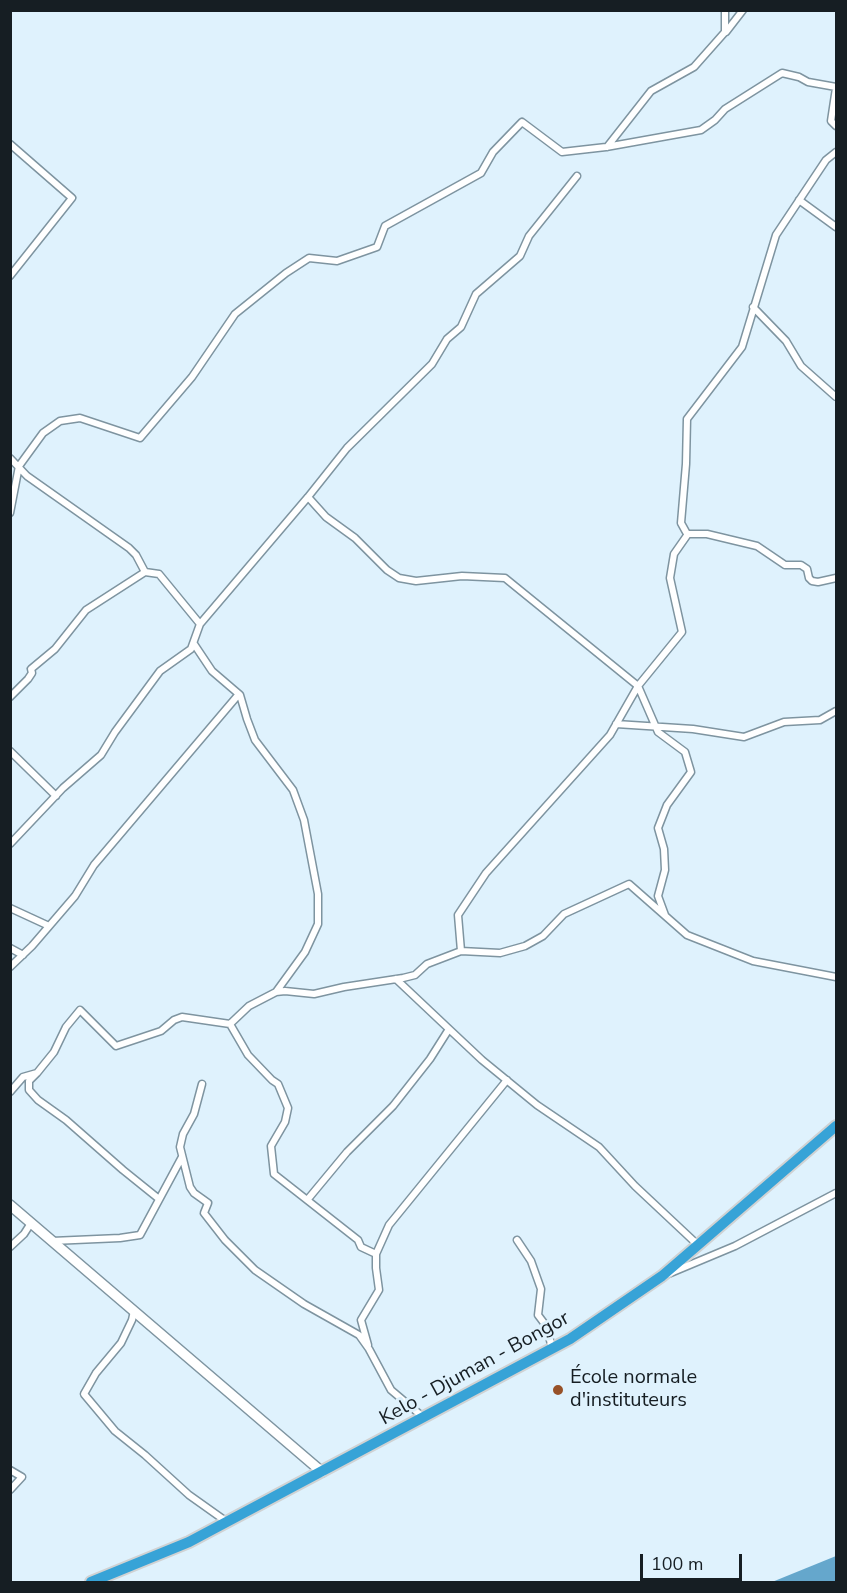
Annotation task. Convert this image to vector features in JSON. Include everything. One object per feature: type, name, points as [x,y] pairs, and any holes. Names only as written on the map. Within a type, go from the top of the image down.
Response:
[{"type":"highway","name":"Kelo - Djuman - Bongor","points":[[91,1582],[189,1542],[227,1523],[552,1349],[662,1276],[837,1126]]},
{"type":"street","points":[[725,10],[725,32]]},
{"type":"street","points":[[606,147],[651,91],[694,67],[743,10]]},
{"type":"street","points":[[10,513],[19,466],[44,433],[60,421],[80,418],[140,438],[192,377],[235,314],[286,273],[309,258],[337,261],[377,247],[385,226],[481,173],[493,152],[522,122],[562,152],[606,147],[701,130],[725,110],[782,73],[808,82],[837,88],[831,121],[837,126]]},
{"type":"street","points":[[10,144],[72,198],[10,276]]},
{"type":"street","points":[[686,532],[681,523],[687,419],[742,347],[776,235],[826,160],[837,152]]},
{"type":"street","points":[[10,844],[100,755],[160,671],[187,652],[194,644],[200,624],[347,448],[432,364],[447,339],[461,327],[476,294],[520,256],[529,236],[577,176]]},
{"type":"street","points":[[799,200],[837,227]]},
{"type":"street","points":[[753,307],[786,341],[801,366],[837,397]]},
{"type":"street","points":[[10,458],[27,476],[129,548],[136,555],[145,573]]},
{"type":"street","points":[[308,497],[326,518],[355,538],[387,570],[399,578],[416,581],[462,576],[505,578],[638,686],[658,732],[685,752],[691,772],[667,805],[658,828],[664,849],[665,870],[658,896],[665,915]]},
{"type":"street","points":[[461,951],[458,915],[463,906],[486,873],[610,735],[638,686],[682,632],[670,578],[674,554],[688,534],[707,534],[756,546],[785,565],[801,565],[807,569],[812,581],[837,578]]},
{"type":"street","points":[[10,697],[28,680],[32,673],[31,669],[55,649],[86,610],[145,573],[159,574],[200,624]]},
{"type":"street","points":[[194,644],[212,671],[239,694],[255,740],[293,790],[304,820],[318,894],[318,924],[306,952],[276,992]]},
{"type":"street","points":[[10,685],[16,691]]},
{"type":"street","points":[[10,967],[75,896],[94,865],[239,694]]},
{"type":"street","points":[[616,724],[656,726],[744,737],[784,722],[820,720],[837,711]]},
{"type":"street","points":[[10,752],[56,796]]},
{"type":"street","points":[[230,1024],[249,1006],[276,992],[314,994],[396,979],[415,975],[427,964],[461,951],[500,953],[525,946],[543,936],[564,914],[629,884],[687,935],[753,960],[837,977]]},
{"type":"street","points":[[10,908],[49,926]]},
{"type":"street","points":[[10,948],[23,955]]},
{"type":"street","points":[[396,979],[482,1060],[537,1106],[599,1147],[635,1186],[699,1246]]},
{"type":"street","points":[[159,1199],[66,1119],[38,1100],[29,1090],[29,1081],[54,1052],[66,1027],[80,1010],[116,1046],[160,1030],[182,1017],[230,1024]]},
{"type":"street","points":[[230,1024],[248,1055],[278,1084],[283,1092],[288,1112],[271,1146],[274,1174],[358,1240],[361,1247],[376,1254]]},
{"type":"street","points":[[308,1199],[347,1152],[399,1099],[430,1059],[449,1029]]},
{"type":"street","points":[[10,1092],[23,1077],[37,1072]]},
{"type":"street","points":[[423,1417],[391,1390],[369,1348],[361,1320],[379,1290],[376,1254],[389,1225],[507,1080]]},
{"type":"street","points":[[202,1084],[194,1114],[180,1140],[190,1187],[194,1193],[208,1203],[204,1213],[243,1259],[274,1285],[319,1313],[352,1329],[369,1348]]},
{"type":"street","points":[[52,1241],[120,1239],[137,1236],[182,1157]]},
{"type":"street","points":[[662,1276],[735,1246],[837,1193]]},
{"type":"street","points":[[10,1205],[322,1472]]},
{"type":"street","points":[[10,1247],[24,1234],[31,1223]]},
{"type":"street","points":[[517,1240],[531,1261],[541,1289],[538,1315],[547,1327],[552,1349]]},
{"type":"street","points":[[134,1311],[121,1343],[96,1373],[84,1394],[115,1431],[189,1495],[227,1523]]},
{"type":"street","points":[[10,1470],[22,1477],[10,1490]]},
{"type":"water","points":[[836,1556],[836,1582],[772,1582]]},
{"type":"place","name":"École normale d'instituteurs","points":[[558,1390]]}]
